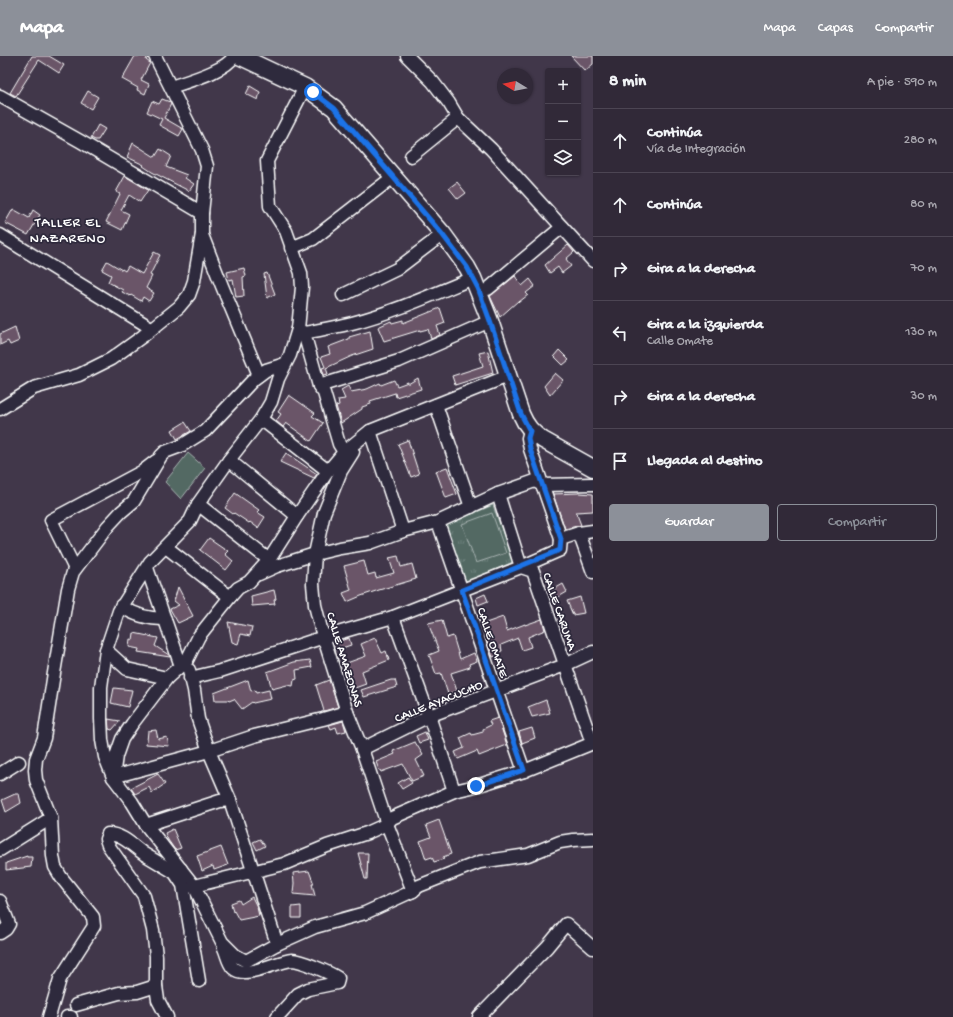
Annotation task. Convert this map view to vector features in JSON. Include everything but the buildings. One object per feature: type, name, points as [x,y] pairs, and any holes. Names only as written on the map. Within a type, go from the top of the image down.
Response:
[{"type":"main road","points":[[239,56],[305,87],[334,108],[442,234],[474,278],[523,420],[530,431],[593,468]]},
{"type":"street","points":[[0,409],[34,388],[80,375],[111,359],[179,307],[189,295],[194,282],[202,234],[202,213],[207,166],[206,157],[155,56]]},
{"type":"street","points":[[171,87],[222,68],[232,61],[234,56]]},
{"type":"street","points":[[407,56],[433,82],[458,118],[491,149],[593,261]]},
{"type":"street","points":[[305,87],[267,161],[270,206],[286,231],[301,273],[301,331],[319,386],[324,393],[339,444],[344,452]]},
{"type":"street","points":[[0,96],[202,213]]},
{"type":"street","points":[[411,156],[458,118]]},
{"type":"street","points":[[291,248],[313,239],[393,177]]},
{"type":"street","points":[[488,289],[562,227]]},
{"type":"street","points":[[202,234],[222,286],[260,375]]},
{"type":"street","points":[[343,294],[397,269],[442,234]]},
{"type":"street","points":[[0,235],[151,328]]},
{"type":"street","points":[[301,331],[352,323],[414,303],[474,278]]},
{"type":"street","points":[[319,386],[399,361],[490,321]]},
{"type":"street","points":[[277,1017],[298,994],[308,989],[337,983],[338,978],[294,960],[252,971],[240,972],[232,967],[222,942],[194,886],[178,871],[132,802],[113,777],[105,757],[102,740],[100,720],[101,687],[106,650],[121,606],[156,555],[166,547],[190,521],[198,504],[229,460],[261,419],[271,402],[278,379],[301,331]]},
{"type":"street","points":[[75,569],[51,520],[143,471],[165,452],[181,446],[205,431],[260,375],[266,370],[285,364]]},
{"type":"street","points":[[113,777],[116,756],[122,739],[167,678],[184,663],[199,636],[230,597],[238,588],[249,582],[269,560],[296,516],[328,471],[344,452],[367,433],[508,376]]},
{"type":"street","points":[[436,405],[471,506]]},
{"type":"street","points":[[261,419],[328,471]]},
{"type":"street","points":[[190,678],[220,671],[324,637],[393,617],[521,567],[560,550],[561,539],[530,449],[528,438],[530,431]]},
{"type":"street","points":[[367,433],[403,531]]},
{"type":"street","name":"CALLE AMAZONAS","points":[[367,433],[340,472],[324,513],[315,554],[313,584],[315,605],[347,712],[362,749],[387,824],[413,891]]},
{"type":"street","points":[[49,1017],[60,979],[94,926],[93,917],[61,877],[55,867],[51,818],[36,780],[35,770],[36,759],[44,738],[68,589],[75,569],[108,526],[134,501],[161,456]]},
{"type":"street","points":[[229,460],[296,516]]},
{"type":"street","points":[[255,576],[276,566],[315,554],[370,543],[403,531],[438,522],[498,494],[535,481],[542,485],[593,484]]},
{"type":"street","points":[[498,494],[521,567]]},
{"type":"street","points":[[198,504],[269,560]]},
{"type":"street","name":"CALLE OMATE","points":[[438,522],[524,770]]},
{"type":"street","points":[[561,539],[579,533],[593,531]]},
{"type":"street","points":[[579,533],[593,572]]},
{"type":"street","points":[[166,547],[230,597]]},
{"type":"street","name":"CALLE CARUMA","points":[[521,567],[533,571],[592,743]]},
{"type":"street","points":[[147,568],[165,619],[190,678],[194,690],[198,719],[209,751],[230,800],[252,872],[277,944]]},
{"type":"street","points":[[121,606],[130,612],[157,619],[165,619]]},
{"type":"street","points":[[393,617],[429,716],[454,791]]},
{"type":"street","points":[[106,650],[127,669],[167,678]]},
{"type":"street","name":"CALLE AYACUCHO","points":[[362,749],[429,716],[565,665],[593,652]]},
{"type":"street","points":[[113,777],[209,751],[254,736],[347,712]]},
{"type":"street","points":[[194,886],[284,864],[327,846],[367,833],[387,824],[392,818],[454,791],[476,786],[524,770],[592,743]]},
{"type":"street","points":[[0,774],[19,762]]},
{"type":"street","points":[[146,825],[220,801],[230,800]]},
{"type":"street","points":[[0,850],[51,818]]},
{"type":"street","points":[[167,1017],[158,1000],[154,937],[144,896],[108,845],[106,839],[108,834],[114,834],[122,838],[143,853],[178,871],[183,885],[199,981]]},
{"type":"street","points":[[222,942],[235,955],[246,961],[277,944],[315,927],[366,913],[413,891],[425,883],[480,862],[528,855],[560,842],[593,839]]},
{"type":"street","points":[[0,901],[9,924],[6,929],[0,933]]},
{"type":"street","points":[[479,1017],[547,947],[566,924],[592,944]]},
{"type":"street","points":[[76,1005],[119,993],[137,992],[156,986]]},
{"type":"street","points":[[66,1017],[71,1017]]},
{"type":"green space","points":[[188,453],[205,468],[181,499],[165,482]]},
{"type":"green space","points":[[493,505],[513,562],[466,582],[446,525]]},
{"type":"green space","points":[[492,513],[506,553],[476,563],[462,524]]},
{"type":"district","name":"TALLER EL NAZARENO","points":[[68,230]]},
{"type":"route","points":[[313,92],[334,108],[442,234],[474,278],[523,420],[530,431],[528,438],[530,449],[561,539],[560,550],[462,590],[524,770],[476,786]]}]
